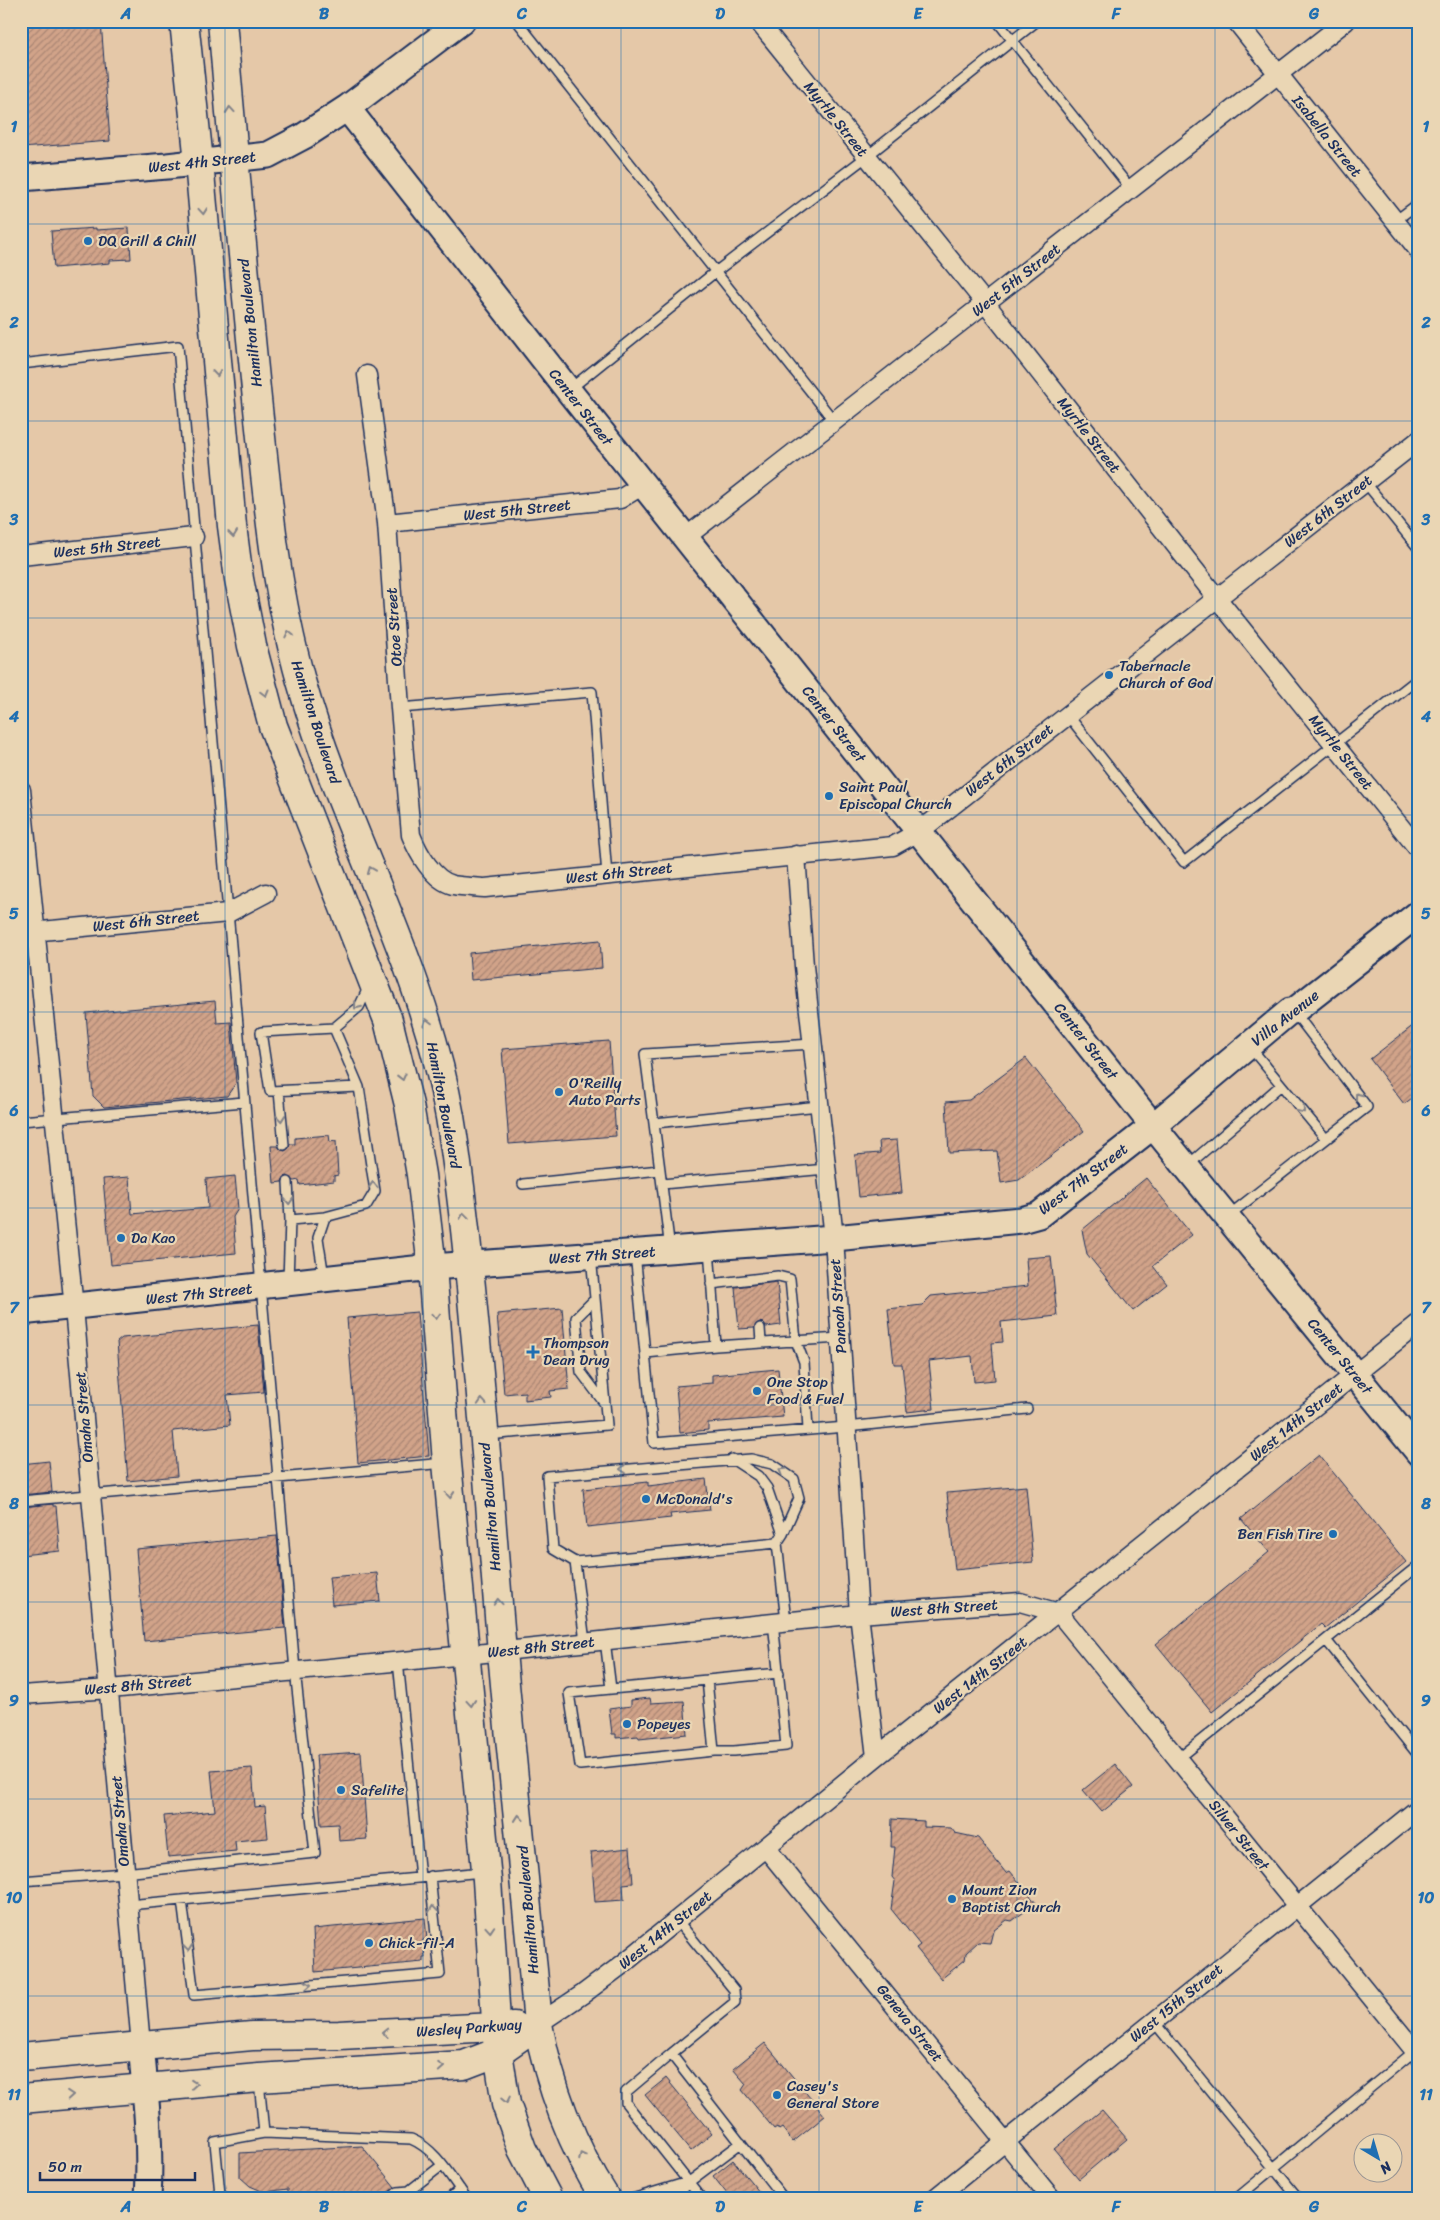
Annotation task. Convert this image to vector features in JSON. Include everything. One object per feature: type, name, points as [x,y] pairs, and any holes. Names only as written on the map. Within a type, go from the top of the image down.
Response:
[{"type":"main road","points":[[184,21],[199,162],[232,526],[239,579],[252,646],[276,734],[388,1020],[409,1105],[421,1175],[432,1267],[447,1463],[486,1872],[497,2040],[506,2104],[522,2149],[548,2199]]},
{"type":"main road","name":"Hamilton Boulevard","points":[[222,21],[264,459],[282,604],[300,680],[316,728],[342,799],[412,971],[426,1017],[449,1114],[469,1265],[502,1651],[538,2024],[544,2059],[576,2144],[606,2199]]},
{"type":"main road","name":"West 4th Street","points":[[21,178],[268,155],[304,136],[347,108],[462,21]]},
{"type":"main road","name":"Center Street","points":[[347,108],[643,485],[1153,1126],[1419,1453]]},
{"type":"main road","name":"Villa Avenue","points":[[1153,1126],[1290,1012],[1294,1011],[1419,913]]},
{"type":"main road","name":"West 7th Street","points":[[21,1312],[74,1308],[432,1267],[834,1238],[1021,1220],[1039,1215],[1153,1126]]},
{"type":"main road","name":"Wesley Parkway","points":[[21,2099],[259,2078],[464,2065],[497,2040],[538,2024]]},
{"type":"main road","name":"Wesley Parkway","points":[[21,2056],[252,2036],[497,2040]]},
{"type":"main road","points":[[142,2045],[150,2162],[148,2199]]},
{"type":"street","name":"Myrtle Street","points":[[758,21],[986,304],[1216,597],[1419,850]]},
{"type":"street","name":"Isabella Street","points":[[1236,21],[1419,251]]},
{"type":"street","name":"West 5th Street","points":[[686,537],[1346,21]]},
{"type":"street","name":"Otoe Street","points":[[367,375],[387,523],[411,835],[417,849],[434,872]]},
{"type":"street","name":"West 6th Street","points":[[434,872],[441,879],[452,885],[485,888],[893,846],[920,832],[1067,714],[1419,440]]},
{"type":"street","name":"West 5th Street","points":[[387,523],[620,499],[643,485]]},
{"type":"street","name":"West 5th Street","points":[[21,556],[194,538]]},
{"type":"street","name":"Omaha Street","points":[[21,790],[29,932],[54,1118],[74,1308],[110,1689],[124,1873],[142,2045]]},
{"type":"street","name":"Panoah Street","points":[[796,855],[804,966],[834,1238],[859,1614],[876,1758]]},
{"type":"street","name":"West 6th Street","points":[[29,932],[228,913],[266,893]]},
{"type":"street","name":"West 14th Street","points":[[538,2024],[583,1994],[677,1920],[1419,1323]]},
{"type":"street","name":"West 8th Street","points":[[21,1695],[110,1689],[466,1655],[859,1614],[1020,1602],[1059,1613]]},
{"type":"street","name":"Silver Street","points":[[1059,1613],[1296,1906],[1417,2051]]},
{"type":"street","name":"West 15th Street","points":[[934,2199],[1419,1808]]},
{"type":"street","name":"Geneva Street","points":[[766,1848],[1052,2199]]},
{"type":"lane","points":[[517,21],[714,273],[834,421]]},
{"type":"lane","points":[[997,21],[1131,189]]},
{"type":"lane","points":[[568,390],[714,273],[866,157],[1037,21]]},
{"type":"lane","points":[[1395,221],[1419,203]]},
{"type":"lane","points":[[21,364],[178,346],[295,1670],[315,1853],[124,1873],[21,1881]]},
{"type":"lane","points":[[1365,482],[1419,548]]},
{"type":"lane","points":[[1067,714],[1184,862],[1419,678]]},
{"type":"lane","points":[[400,708],[592,692],[606,875]]},
{"type":"lane","points":[[359,1087],[270,1091],[261,1032],[334,1028],[359,1006],[372,979]]},
{"type":"lane","points":[[1227,1217],[1366,1107],[1294,1011]]},
{"type":"lane","points":[[290,1220],[325,1217],[366,1206],[375,1191],[359,1087],[334,1028]]},
{"type":"lane","points":[[670,1251],[645,1054],[813,1044]]},
{"type":"lane","points":[[1248,1046],[1326,1139]]},
{"type":"lane","points":[[1187,1166],[1281,1084]]},
{"type":"lane","points":[[279,1091],[284,1145]]},
{"type":"lane","points":[[21,1121],[244,1102]]},
{"type":"lane","points":[[655,1123],[819,1106]]},
{"type":"lane","points":[[662,1184],[826,1169]]},
{"type":"lane","points":[[524,1184],[660,1170]]},
{"type":"lane","points":[[288,1182],[290,1220],[288,1284]]},
{"type":"lane","points":[[325,1217],[318,1238],[325,1280]]},
{"type":"lane","points":[[709,1247],[716,1346]]},
{"type":"lane","points":[[635,1253],[654,1443],[1027,1409]]},
{"type":"lane","points":[[485,1436],[607,1425],[591,1256]]},
{"type":"lane","points":[[711,1284],[778,1276],[790,1279],[796,1341],[804,1362],[808,1430]]},
{"type":"lane","points":[[594,1300],[576,1318],[581,1372],[605,1405]]},
{"type":"lane","points":[[760,1328],[761,1342]]},
{"type":"lane","points":[[646,1352],[761,1342],[840,1338]]},
{"type":"lane","points":[[776,1543],[575,1562],[553,1549],[546,1476],[751,1458],[772,1464],[794,1479],[799,1498],[783,1534],[776,1543],[780,1622],[779,1673],[786,1746],[714,1751],[580,1765],[569,1693],[779,1673]]},
{"type":"lane","points":[[732,1459],[758,1476],[767,1488],[783,1534]]},
{"type":"lane","points":[[21,1501],[92,1493],[447,1463]]},
{"type":"lane","points":[[575,1562],[584,1642]]},
{"type":"lane","points":[[1178,1759],[1419,1565]]},
{"type":"lane","points":[[605,1640],[611,1688]]},
{"type":"lane","points":[[1326,1640],[1419,1756]]},
{"type":"lane","points":[[398,1661],[420,1877]]},
{"type":"lane","points":[[707,1680],[714,1751]]},
{"type":"lane","points":[[128,1905],[486,1872]]},
{"type":"lane","points":[[182,1900],[194,1995],[440,1974],[430,1876]]},
{"type":"lane","points":[[677,1920],[734,1990],[735,2002],[626,2092],[626,2103],[702,2199]]},
{"type":"lane","points":[[1154,2022],[1298,2199]]},
{"type":"lane","points":[[1236,2199],[1417,2051]]},
{"type":"lane","points":[[672,2054],[784,2199]]},
{"type":"lane","points":[[259,2078],[264,2133]]},
{"type":"lane","points":[[227,2199],[220,2194],[215,2142],[264,2133],[411,2139],[421,2143],[467,2199]]},
{"type":"lane","points":[[675,2199],[689,2182],[740,2143]]},
{"type":"lane","points":[[390,2199],[398,2192],[407,2195],[441,2166]]},
{"type":"lane","points":[[632,2199],[689,2182]]},
{"type":"lane","points":[[449,2199],[460,2190]]},
{"type":"building","points":[[21,21],[101,21],[110,141],[21,148]]},
{"type":"building","points":[[96,228],[96,230],[129,228],[131,259],[110,260],[110,263],[54,268],[51,231]]},
{"type":"building","points":[[600,940],[602,968],[471,980],[469,953]]},
{"type":"building","points":[[215,1001],[217,1023],[231,1022],[236,1083],[227,1096],[104,1107],[93,1096],[86,1013]]},
{"type":"building","points":[[1419,1021],[1419,1093],[1404,1104],[1370,1059]]},
{"type":"building","name":"O'Reilly Auto Parts","points":[[609,1041],[616,1136],[509,1144],[502,1049]]},
{"type":"building","points":[[1026,1058],[1084,1131],[1019,1180],[1001,1183],[997,1151],[949,1153],[946,1102],[969,1100]]},
{"type":"building","points":[[329,1135],[330,1142],[336,1141],[338,1175],[334,1176],[334,1181],[300,1185],[299,1180],[294,1181],[288,1176],[284,1177],[282,1182],[274,1183],[271,1146],[278,1146],[281,1150],[285,1151],[289,1148],[290,1144],[295,1144],[295,1138]]},
{"type":"building","points":[[897,1140],[902,1193],[859,1197],[855,1155],[880,1153],[879,1141]]},
{"type":"building","points":[[235,1176],[238,1209],[233,1217],[236,1253],[111,1265],[103,1179],[129,1177],[132,1214],[208,1208],[206,1179]]},
{"type":"building","points":[[1146,1178],[1192,1235],[1153,1266],[1167,1284],[1133,1311],[1087,1254],[1082,1230]]},
{"type":"building","points":[[1051,1256],[1057,1316],[1001,1322],[1003,1342],[992,1343],[995,1380],[974,1382],[972,1356],[929,1361],[934,1409],[907,1412],[902,1364],[894,1364],[888,1309],[922,1305],[931,1296],[1028,1286],[1026,1258]]},
{"type":"building","points":[[777,1282],[781,1325],[766,1327],[763,1323],[759,1322],[754,1328],[739,1329],[735,1287]]},
{"type":"building","name":"Thompson Dean Drug","points":[[562,1308],[569,1389],[550,1391],[551,1397],[525,1400],[525,1392],[504,1394],[497,1314]]},
{"type":"building","points":[[417,1312],[429,1456],[358,1463],[347,1318]]},
{"type":"building","points":[[258,1325],[264,1392],[227,1395],[230,1425],[173,1431],[177,1476],[128,1481],[117,1342],[122,1338]]},
{"type":"building","points":[[778,1369],[783,1417],[708,1423],[708,1430],[680,1433],[676,1386],[712,1383],[712,1375]]},
{"type":"building","points":[[1319,1455],[1406,1562],[1325,1628],[1321,1624],[1212,1712],[1156,1644],[1269,1552],[1241,1519]]},
{"type":"building","points":[[49,1461],[52,1492],[21,1495],[21,1464]]},
{"type":"building","name":"McDonald's","points":[[706,1479],[710,1510],[670,1514],[671,1518],[587,1527],[583,1489],[648,1482],[648,1486]]},
{"type":"building","points":[[1026,1486],[1033,1562],[955,1570],[947,1493]]},
{"type":"building","points":[[53,1504],[53,1506],[56,1506],[60,1551],[21,1555],[21,1507]]},
{"type":"building","points":[[277,1536],[285,1628],[144,1641],[136,1549]]},
{"type":"building","points":[[377,1573],[380,1601],[332,1605],[329,1577]]},
{"type":"building","points":[[650,1698],[651,1703],[684,1701],[687,1734],[639,1739],[638,1736],[616,1738],[616,1734],[612,1734],[609,1709],[631,1706],[631,1700]]},
{"type":"building","name":"Safelite","points":[[361,1752],[367,1839],[339,1841],[338,1824],[321,1825],[316,1755]]},
{"type":"building","points":[[1115,1764],[1133,1787],[1102,1812],[1083,1790]]},
{"type":"building","points":[[252,1768],[255,1807],[265,1806],[268,1838],[235,1841],[236,1851],[168,1857],[164,1816],[215,1811],[211,1771]]},
{"type":"building","points":[[892,1819],[924,1821],[924,1827],[951,1828],[955,1833],[978,1838],[1006,1873],[1010,1871],[1036,1903],[1012,1921],[1007,1920],[993,1931],[990,1943],[978,1942],[966,1953],[965,1960],[941,1979],[916,1948],[920,1945],[891,1909],[895,1881],[892,1877],[895,1847],[891,1847]]},
{"type":"building","points":[[630,1848],[633,1883],[623,1884],[624,1900],[595,1902],[591,1852]]},
{"type":"building","name":"Chick-fil-A","points":[[425,1918],[427,1940],[423,1940],[425,1957],[423,1957],[423,1962],[315,1972],[313,1929]]},
{"type":"building","points":[[765,2043],[825,2116],[793,2142],[782,2128],[779,2130],[777,2127],[774,2129],[742,2090],[746,2084],[733,2069]]},
{"type":"building","points":[[666,2078],[712,2134],[691,2151],[645,2095]]},
{"type":"building","points":[[1102,2110],[1127,2139],[1079,2179],[1054,2149]]},
{"type":"building","points":[[362,2146],[395,2187],[381,2199],[288,2199],[288,2189],[264,2192],[250,2186],[240,2177],[240,2153]]},
{"type":"building","points":[[733,2160],[765,2199],[731,2199],[713,2176]]},
{"type":"place","name":"DQ Grill & Chill","points":[[88,241]]},
{"type":"place","name":"Tabernacle Church of God","points":[[1109,675]]},
{"type":"place","name":"Saint Paul Episcopal Church","points":[[829,796]]},
{"type":"place","name":"O'Reilly Auto Parts","points":[[559,1092]]},
{"type":"place","name":"Da Kao","points":[[121,1238]]},
{"type":"place","name":"Thompson Dean Drug","points":[[533,1352]]},
{"type":"place","name":"One Stop Food & Fuel","points":[[757,1391]]},
{"type":"place","name":"McDonald's","points":[[646,1499]]},
{"type":"place","name":"Ben Fish Tire","points":[[1333,1534]]},
{"type":"place","name":"Popeyes","points":[[627,1724]]},
{"type":"place","name":"Safelite","points":[[341,1790]]},
{"type":"place","name":"Mount Zion Baptist Church","points":[[952,1899]]},
{"type":"place","name":"Chick-fil-A","points":[[369,1943]]},
{"type":"place","name":"Casey's General Store","points":[[777,2095]]}]
